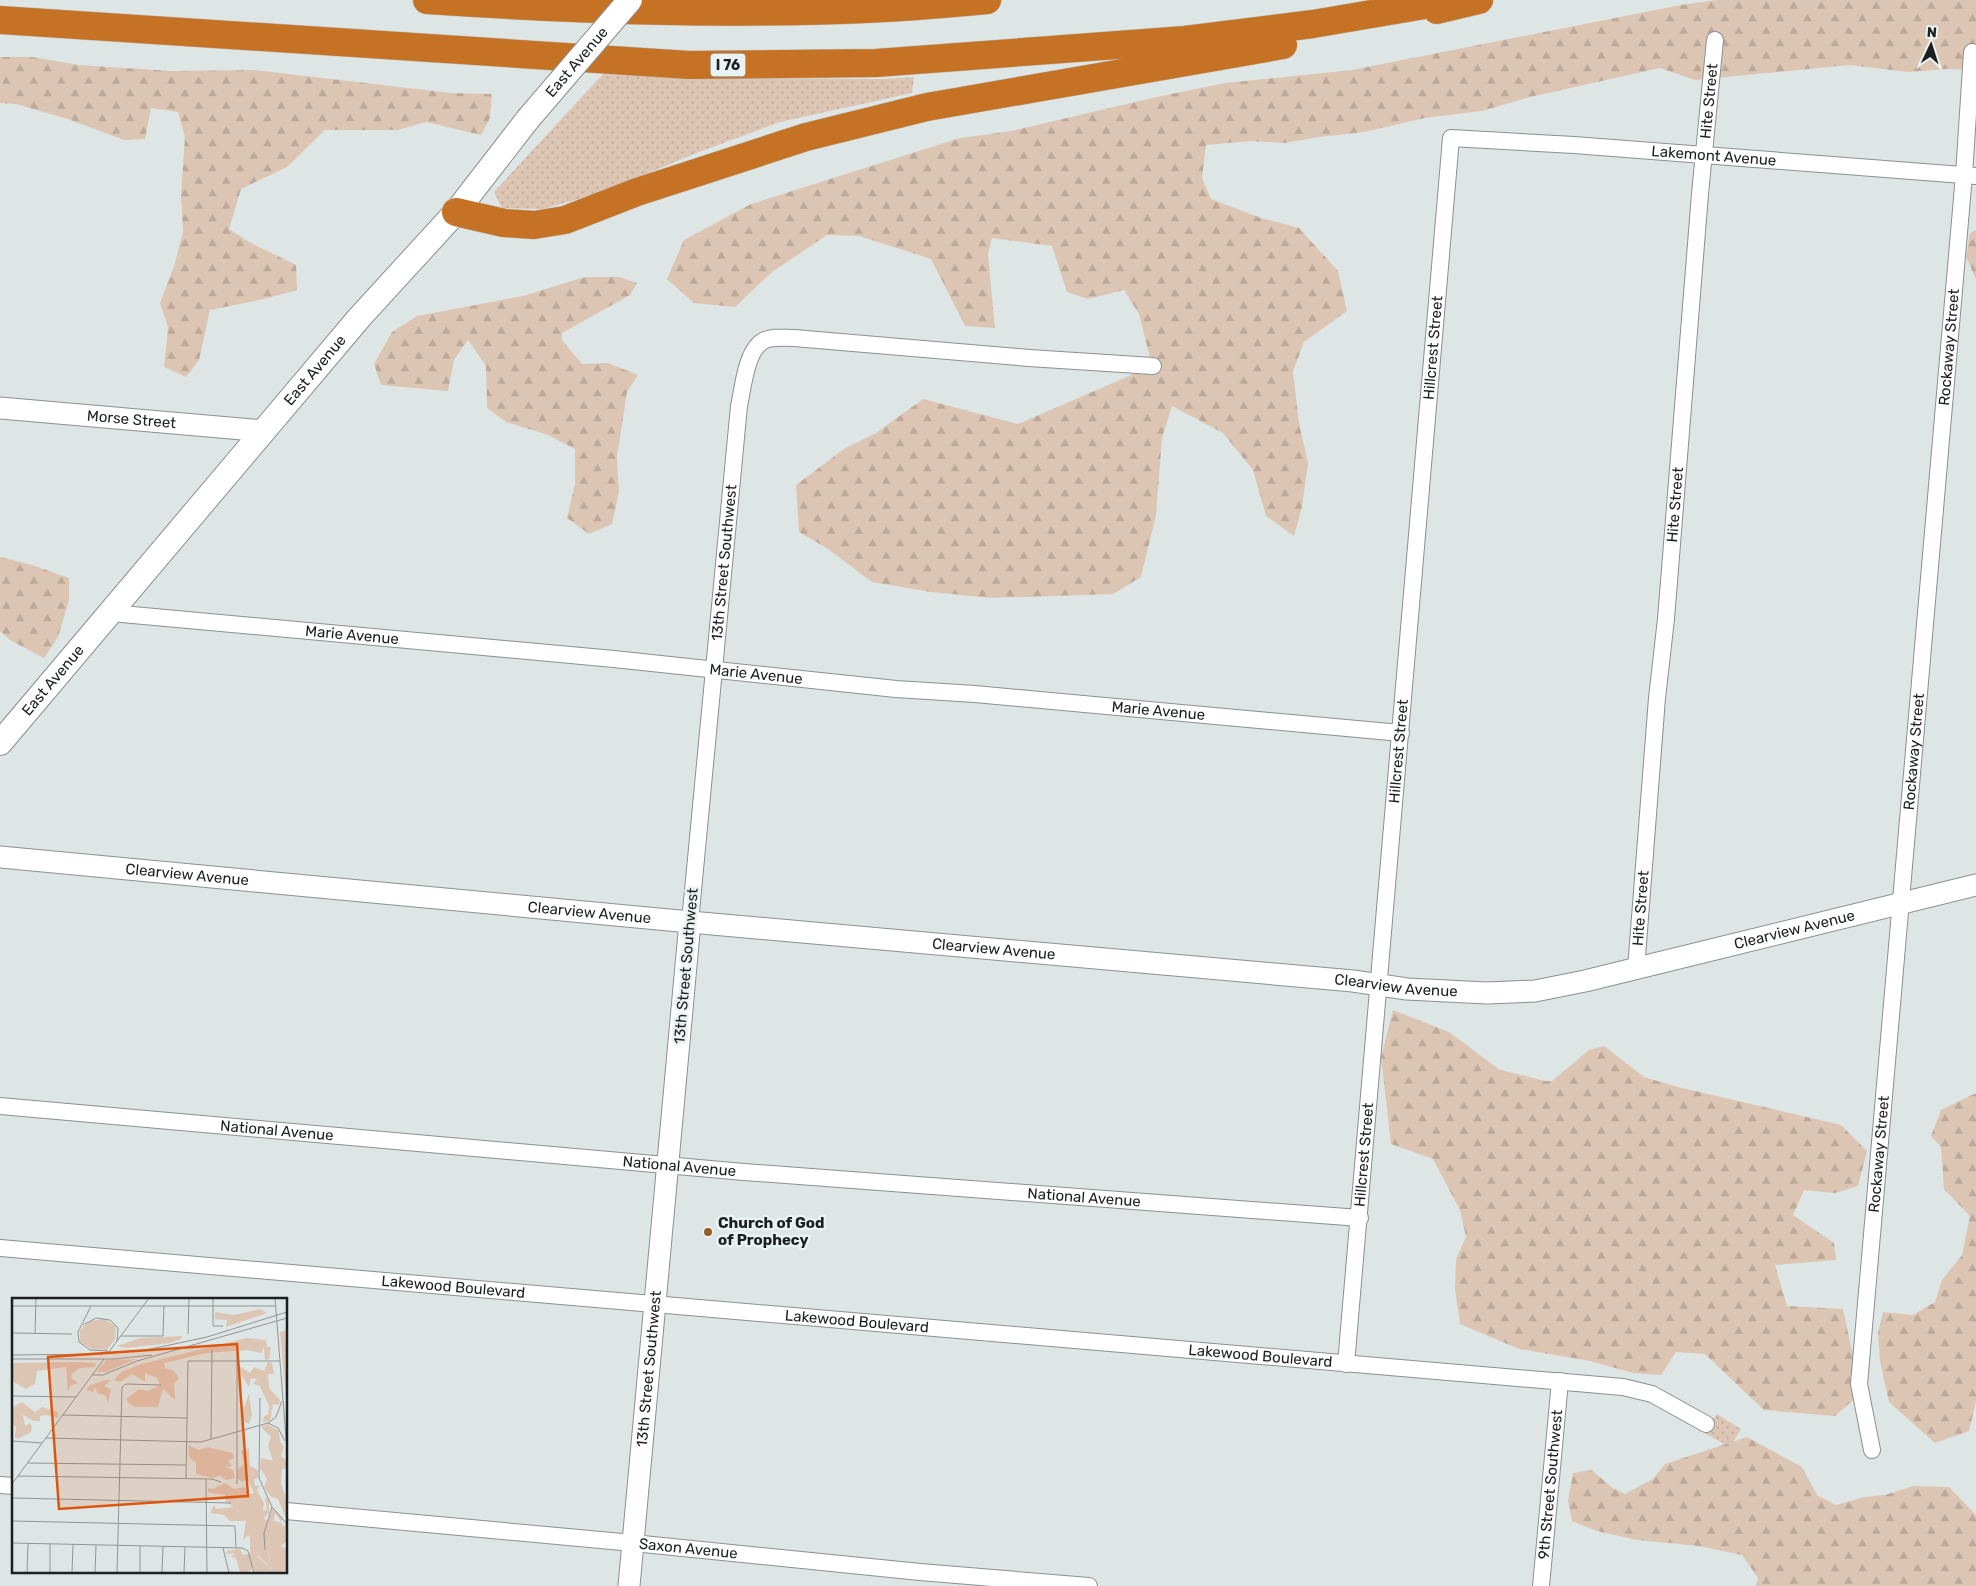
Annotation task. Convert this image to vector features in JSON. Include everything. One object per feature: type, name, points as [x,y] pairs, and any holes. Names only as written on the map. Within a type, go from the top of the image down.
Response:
[{"type":"highway","points":[[427,0],[521,6],[696,11],[885,8],[988,0]]},
{"type":"highway","name":"I 76","points":[[0,20],[689,65],[876,63],[1058,51],[1185,40],[1312,24],[1454,0]]},
{"type":"highway","points":[[456,212],[504,223],[534,225],[565,220],[637,192],[806,137],[927,107],[1267,48],[1479,0]]},
{"type":"main road","name":"East Avenue","points":[[0,743],[359,318],[456,212],[528,119],[630,0]]},
{"type":"street","name":"Hite Street","points":[[1636,969],[1657,698],[1666,619],[1715,40]]},
{"type":"street","name":"Rockaway Street","points":[[1872,1450],[1859,1384],[1899,903],[1970,176],[1972,52]]},
{"type":"street","name":"Lakemont Avenue","points":[[1451,138],[1574,145],[1970,176]]},
{"type":"street","name":"Hillcrest Street","points":[[1346,1364],[1451,138]]},
{"type":"street","name":"13th Street Southwest","points":[[629,1586],[739,406],[748,365],[755,348],[763,341],[794,338],[1029,358],[1153,366]]},
{"type":"street","name":"Morse Street","points":[[0,408],[264,431]]},
{"type":"street","name":"Marie Avenue","points":[[110,613],[614,659],[896,689],[994,695],[1145,711],[1400,733]]},
{"type":"street","name":"Clearview Avenue","points":[[0,857],[1379,984],[1407,989],[1487,993],[1536,991],[1636,969],[1976,885]]},
{"type":"street","name":"National Avenue","points":[[0,1106],[744,1172],[1360,1218]]},
{"type":"street","name":"Lakewood Boulevard","points":[[0,1248],[1623,1387],[1652,1394],[1706,1424]]},
{"type":"street","name":"9th Street Southwest","points":[[1541,1586],[1560,1381]]},
{"type":"street","name":"Saxon Avenue","points":[[288,1511],[920,1572],[1089,1586]]},
{"type":"green space","points":[[1717,0],[1976,0],[1976,70],[1947,69],[1909,72],[1849,65],[1695,80],[1660,68],[1530,97],[1482,111],[1425,118],[1364,132],[1284,143],[1251,141],[1206,145],[1202,178],[1211,199],[1261,218],[1299,228],[1338,271],[1347,311],[1304,342],[1293,371],[1299,423],[1308,463],[1302,507],[1294,536],[1266,516],[1253,470],[1223,433],[1172,406],[1162,438],[1156,515],[1141,577],[1113,594],[991,598],[931,592],[872,582],[828,549],[799,532],[796,485],[844,449],[876,433],[923,399],[1018,424],[1152,366],[1139,314],[1124,290],[1088,299],[1067,292],[1052,246],[992,238],[988,254],[995,328],[965,326],[931,259],[859,236],[827,235],[772,272],[735,307],[694,303],[667,279],[684,240],[751,204],[960,138],[1012,131],[1225,83],[1352,70],[1681,5]]},
{"type":"green space","points":[[0,57],[32,57],[79,65],[171,71],[254,70],[451,93],[492,94],[490,118],[481,135],[426,122],[398,130],[325,130],[287,167],[241,189],[229,229],[249,242],[296,265],[297,290],[210,310],[199,360],[186,377],[164,367],[168,327],[160,303],[174,266],[183,232],[181,195],[185,137],[178,112],[151,108],[145,139],[124,140],[68,119],[16,104],[0,103]]},
{"type":"green space","points":[[603,74],[699,78],[885,79],[914,77],[912,93],[780,122],[699,152],[598,194],[542,209],[502,208],[494,192]]},
{"type":"green space","points":[[1976,230],[1976,279],[1966,257],[1970,233]]},
{"type":"green space","points":[[585,277],[619,277],[637,283],[630,295],[562,333],[562,340],[582,364],[608,363],[638,375],[627,392],[617,457],[619,492],[612,524],[589,534],[567,518],[575,484],[575,449],[548,435],[506,422],[487,408],[486,366],[468,340],[454,360],[448,391],[381,385],[374,364],[392,332],[417,316],[523,296]]},
{"type":"green space","points":[[0,557],[32,565],[69,578],[69,600],[58,637],[44,658],[10,640],[0,631]]},
{"type":"green space","points":[[1393,1010],[1449,1032],[1500,1070],[1552,1081],[1589,1050],[1604,1046],[1644,1077],[1678,1087],[1841,1125],[1867,1151],[1858,1186],[1835,1193],[1804,1190],[1793,1215],[1834,1243],[1836,1260],[1775,1265],[1787,1306],[1843,1309],[1861,1393],[1835,1416],[1764,1410],[1705,1354],[1676,1352],[1661,1375],[1633,1373],[1590,1361],[1519,1349],[1460,1324],[1455,1289],[1456,1259],[1466,1237],[1460,1210],[1433,1159],[1391,1144],[1381,1057]]},
{"type":"green space","points":[[1976,1093],[1976,1401],[1969,1431],[1935,1443],[1889,1402],[1880,1361],[1878,1333],[1883,1312],[1913,1315],[1935,1302],[1942,1280],[1962,1255],[1970,1216],[1944,1189],[1941,1147],[1931,1136],[1941,1110]]},
{"type":"green space","points":[[1717,1414],[1741,1429],[1730,1447],[1704,1433]]},
{"type":"green space","points":[[1747,1437],[1802,1467],[1817,1495],[1836,1505],[1864,1497],[1885,1495],[1913,1486],[1949,1487],[1976,1515],[1976,1586],[1756,1586],[1758,1578],[1742,1555],[1699,1546],[1637,1540],[1597,1531],[1572,1521],[1568,1501],[1573,1473],[1592,1470],[1611,1487],[1625,1494],[1653,1479],[1665,1464]]},
{"type":"place","name":"Church of God of Prophecy","points":[[708,1232]]}]
